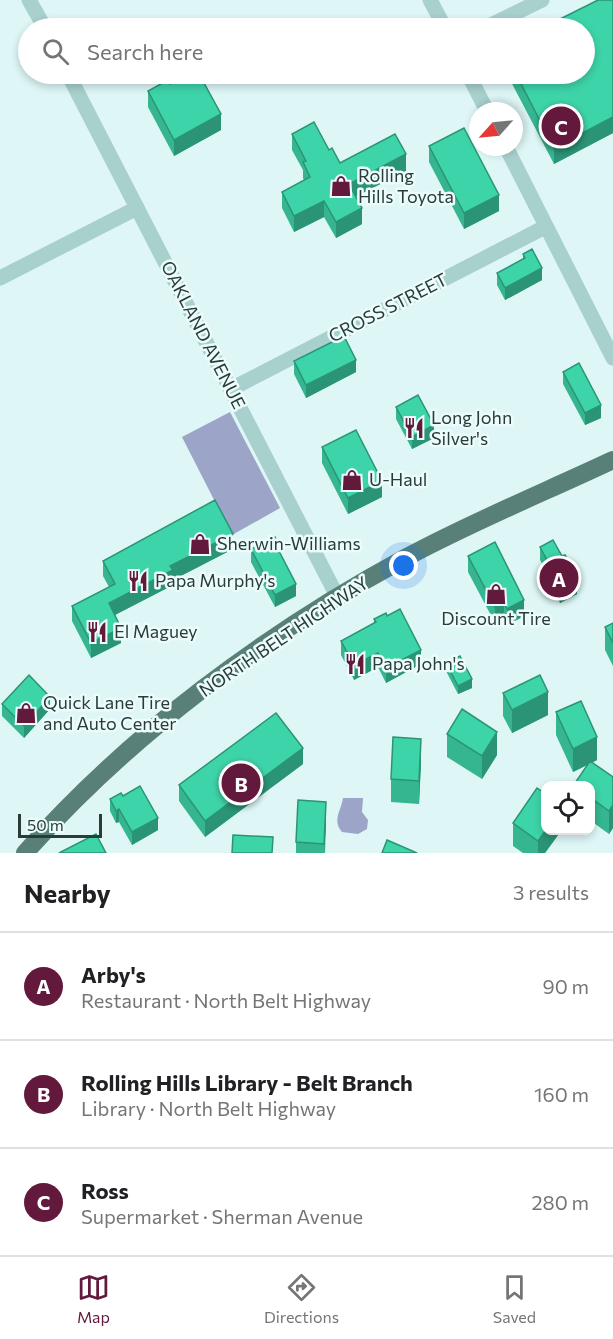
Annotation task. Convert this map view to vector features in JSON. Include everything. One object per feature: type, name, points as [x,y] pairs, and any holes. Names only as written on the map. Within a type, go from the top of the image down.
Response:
[{"type":"main road","name":"NORTH BELT HIGHWAY","points":[[25,853],[52,822],[102,774],[166,718],[242,660],[337,596],[409,556],[613,460]]},
{"type":"street","points":[[29,0],[39,18]]},
{"type":"street","points":[[430,0],[440,18]]},
{"type":"street","points":[[505,18],[542,0]]},
{"type":"street","name":"OAKLAND AVENUE","points":[[73,84],[337,596]]},
{"type":"street","points":[[473,84],[482,102]]},
{"type":"street","points":[[510,156],[613,358]]},
{"type":"street","points":[[0,278],[137,208]]},
{"type":"street","name":"CROSS STREET","points":[[231,389],[545,227]]},
{"type":"shaded area","points":[[230,412],[280,508],[232,535],[182,437]]},
{"type":"shaded area","points":[[343,798],[363,798],[362,812],[368,820],[367,829],[358,834],[342,832],[337,819]]},
{"type":"building","points":[[598,0],[613,0],[613,117],[554,148],[521,84],[595,84],[595,18],[562,18]]},
{"type":"building","points":[[161,84],[204,84],[221,114],[174,140],[148,91]]},
{"type":"building","points":[[314,122],[329,150],[332,148],[340,163],[395,134],[406,154],[349,184],[362,208],[336,222],[324,201],[294,216],[282,192],[310,177],[303,162],[306,161],[292,134]]},
{"type":"building","points":[[464,128],[469,138],[469,156],[479,156],[499,195],[464,213],[429,146]]},
{"type":"building","points":[[532,249],[542,268],[505,288],[497,273],[525,258],[523,254]]},
{"type":"building","points":[[344,336],[356,360],[306,385],[294,361]]},
{"type":"building","points":[[579,363],[601,405],[585,413],[563,372]]},
{"type":"building","points":[[418,395],[434,425],[412,437],[396,407]]},
{"type":"building","name":"U-Haul","points":[[356,430],[382,481],[348,498],[322,447]]},
{"type":"building","points":[[215,500],[233,534],[170,566],[173,570],[109,603],[121,628],[91,643],[72,606],[115,584],[103,561]]},
{"type":"building","points":[[275,537],[282,550],[279,551],[296,584],[275,595],[251,549]]},
{"type":"building","points":[[553,540],[562,556],[565,555],[577,582],[560,591],[546,565],[549,564],[540,547]]},
{"type":"building","points":[[495,542],[524,600],[507,609],[504,602],[495,607],[468,556]]},
{"type":"building","points":[[400,609],[421,650],[386,668],[378,653],[354,665],[341,641],[376,622],[374,619],[386,613],[387,616]]},
{"type":"building","points":[[613,623],[613,643],[605,627]]},
{"type":"building","points":[[460,656],[472,679],[458,686],[446,663]]},
{"type":"building","points":[[29,675],[50,697],[24,726],[2,704]]},
{"type":"building","points":[[540,675],[548,692],[512,710],[503,693]]},
{"type":"building","points":[[581,701],[597,737],[573,749],[556,712]]},
{"type":"building","points":[[462,709],[497,732],[482,756],[447,734]]},
{"type":"building","points":[[276,713],[303,748],[205,821],[179,785]]},
{"type":"building","points":[[393,737],[421,739],[419,781],[391,779]]},
{"type":"building","points":[[590,761],[613,777],[613,805],[609,811],[595,801],[595,781],[576,781]]},
{"type":"building","points":[[140,786],[158,818],[132,832],[119,809],[116,811],[110,799],[121,793],[123,796]]},
{"type":"building","points":[[537,788],[541,791],[542,835],[538,841],[513,823]]},
{"type":"building","points":[[298,800],[326,802],[324,844],[296,842]]},
{"type":"building","points":[[96,834],[106,853],[59,853]]},
{"type":"building","points":[[233,835],[273,837],[272,853],[232,853]]},
{"type":"building","points":[[387,840],[417,853],[382,853]]},
{"type":"place","name":"Ross","points":[[561,126]]},
{"type":"place","name":"Rolling Hills Toyota","points":[[341,186]]},
{"type":"place","name":"Long John Silver's","points":[[414,428]]},
{"type":"place","name":"U-Haul","points":[[352,480]]},
{"type":"place","name":"Sherwin-Williams","points":[[200,544]]},
{"type":"place","name":"Arby's","points":[[559,578]]},
{"type":"place","name":"Papa Murphy's","points":[[138,581]]},
{"type":"place","name":"Discount Tire","points":[[496,594]]},
{"type":"place","name":"El Maguey","points":[[97,632]]},
{"type":"place","name":"Papa John's","points":[[355,664]]},
{"type":"place","name":"Quick Lane Tire and Auto Center","points":[[26,713]]},
{"type":"place","name":"Rolling Hills Library - Belt Branch","points":[[241,783]]}]
